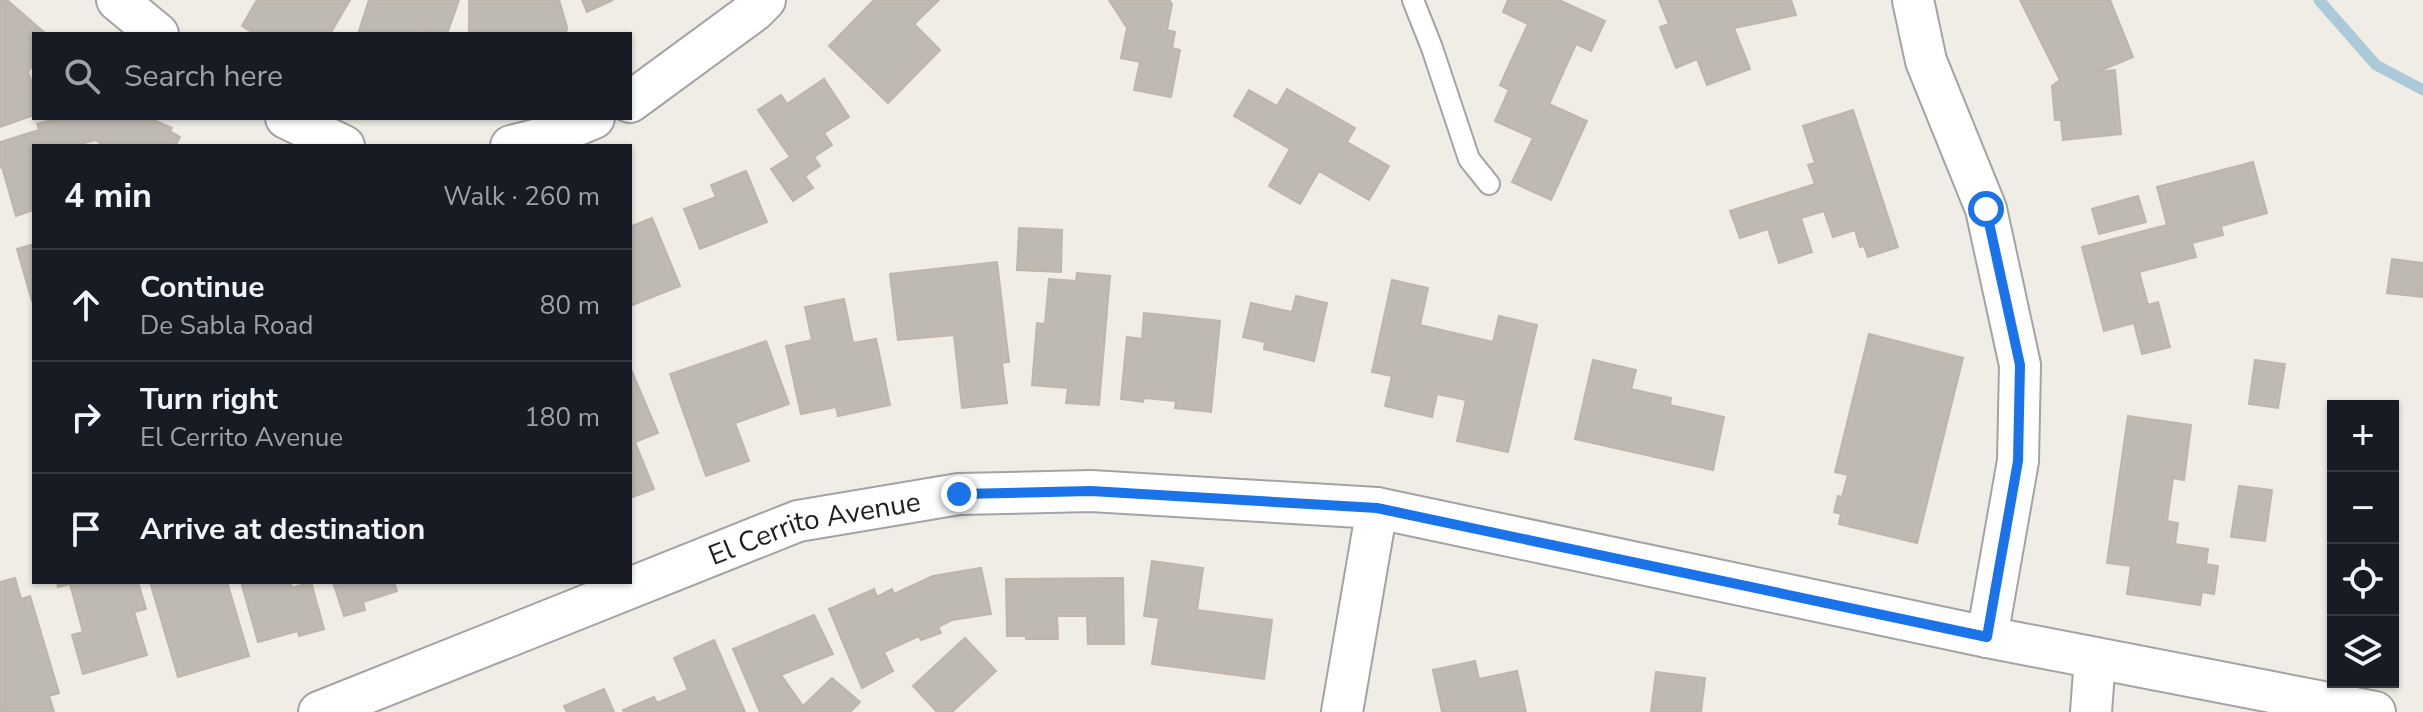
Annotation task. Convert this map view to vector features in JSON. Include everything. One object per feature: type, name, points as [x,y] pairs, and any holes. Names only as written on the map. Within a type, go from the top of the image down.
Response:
[{"type":"street","points":[[117,0],[156,32]]},
{"type":"street","points":[[1913,0],[1926,61],[1986,209],[2020,365],[2018,461],[1987,637]]},
{"type":"street","points":[[632,100],[755,4]]},
{"type":"street","points":[[290,120],[340,144]]},
{"type":"street","points":[[519,144],[551,136],[589,120]]},
{"type":"street","name":"El Cerrito Avenue","points":[[319,712],[798,521],[959,494],[1091,491],[1377,508],[1987,637],[2375,712]]},
{"type":"street","points":[[1342,712],[1377,508]]},
{"type":"street","points":[[2091,712],[2095,658]]},
{"type":"lane","points":[[1413,0],[1469,159],[1489,184]]},
{"type":"building","points":[[0,0],[7,0],[44,32],[32,32],[32,67],[28,72],[32,83],[32,116],[0,127]]},
{"type":"building","points":[[257,0],[350,0],[331,32],[252,32],[242,26]]},
{"type":"building","points":[[369,0],[459,0],[448,32],[359,32]]},
{"type":"building","points":[[469,0],[559,0],[567,27],[566,32],[469,32]]},
{"type":"building","points":[[582,0],[613,0],[587,12]]},
{"type":"building","points":[[874,0],[939,0],[914,24],[940,50],[888,103],[829,46]]},
{"type":"building","points":[[1109,0],[1169,0],[1172,4],[1167,30],[1175,32],[1172,48],[1180,50],[1171,97],[1134,90],[1140,62],[1121,58],[1127,28]]},
{"type":"building","points":[[1508,0],[1559,0],[1605,21],[1591,51],[1576,44],[1549,104],[1587,121],[1551,200],[1512,182],[1533,138],[1495,121],[1509,90],[1500,85],[1528,24],[1503,12]]},
{"type":"building","points":[[1659,0],[1791,0],[1796,15],[1734,28],[1750,69],[1707,85],[1697,59],[1676,68],[1660,27],[1669,24]]},
{"type":"building","points":[[2020,0],[2110,0],[2133,57],[2097,72],[2115,70],[2121,134],[2063,140],[2061,120],[2055,120],[2052,86],[2060,80]]},
{"type":"building","points":[[824,79],[849,117],[824,133],[832,145],[814,157],[820,166],[805,176],[813,188],[793,201],[771,169],[790,157],[758,110],[781,95],[787,104]]},
{"type":"building","points":[[1287,89],[1355,128],[1347,142],[1389,166],[1369,200],[1319,171],[1300,204],[1269,186],[1290,149],[1234,116],[1249,90],[1277,106]]},
{"type":"building","points":[[1853,110],[1898,247],[1868,257],[1864,246],[1860,247],[1855,230],[1833,237],[1824,211],[1801,218],[1812,252],[1779,263],[1768,229],[1740,238],[1730,211],[1815,184],[1808,165],[1815,163],[1803,126]]},
{"type":"building","points":[[51,120],[154,120],[172,128],[170,131],[180,137],[176,144],[102,144],[95,140],[81,144],[32,144],[32,211],[16,216],[0,168],[0,142],[39,130],[37,124]]},
{"type":"building","points":[[2253,162],[2267,213],[2221,226],[2223,235],[2192,243],[2196,257],[2139,272],[2148,305],[2158,302],[2170,347],[2142,354],[2134,323],[2104,331],[2082,247],[2167,225],[2157,187]]},
{"type":"building","points":[[746,171],[767,222],[700,249],[684,209],[716,197],[711,185]]},
{"type":"building","points":[[2138,196],[2146,222],[2099,234],[2092,209]]},
{"type":"building","points":[[652,218],[680,286],[632,305],[632,226]]},
{"type":"building","points":[[1019,228],[1062,230],[1061,272],[1017,270]]},
{"type":"building","points":[[32,245],[32,301],[17,249]]},
{"type":"building","points":[[2392,259],[2423,263],[2423,297],[2387,293]]},
{"type":"building","points":[[997,262],[1009,362],[1002,363],[1007,403],[962,408],[954,335],[898,340],[890,274]]},
{"type":"building","points":[[1077,273],[1110,276],[1099,405],[1066,403],[1068,388],[1032,385],[1037,323],[1045,324],[1049,279],[1076,281]]},
{"type":"building","points":[[1392,280],[1428,288],[1420,325],[1493,342],[1499,316],[1537,325],[1508,452],[1457,441],[1466,400],[1437,394],[1432,417],[1385,406],[1392,376],[1372,372]]},
{"type":"building","points":[[1296,296],[1327,303],[1314,361],[1264,349],[1265,342],[1243,337],[1251,303],[1292,312]]},
{"type":"building","points":[[844,299],[853,343],[876,339],[890,405],[838,416],[836,407],[801,414],[786,346],[812,340],[805,307]]},
{"type":"building","points":[[1144,313],[1220,321],[1211,412],[1175,408],[1176,401],[1121,399],[1127,337],[1142,339]]},
{"type":"building","points":[[1869,334],[1963,358],[1917,543],[1839,524],[1841,514],[1834,512],[1848,475],[1835,472]]},
{"type":"building","points":[[766,341],[789,404],[735,423],[749,461],[706,476],[670,374]]},
{"type":"building","points":[[1593,360],[1636,370],[1631,389],[1671,398],[1670,405],[1724,417],[1713,470],[1575,439]]},
{"type":"building","points":[[2255,360],[2285,364],[2278,408],[2249,404]]},
{"type":"building","points":[[632,372],[658,433],[635,442],[654,489],[632,497]]},
{"type":"building","points":[[2128,416],[2191,425],[2184,480],[2173,478],[2167,521],[2178,523],[2175,544],[2208,549],[2206,564],[2218,566],[2214,594],[2202,592],[2200,605],[2127,594],[2131,566],[2107,563]]},
{"type":"building","points":[[2239,486],[2272,490],[2265,541],[2231,537]]},
{"type":"building","points":[[1152,561],[1203,568],[1197,610],[1272,620],[1264,679],[1152,664],[1159,618],[1144,616]]},
{"type":"building","points":[[981,568],[991,614],[952,620],[938,627],[941,633],[921,640],[919,636],[884,652],[893,671],[862,688],[829,609],[874,589],[877,597],[892,589],[894,594],[933,576]]},
{"type":"building","points":[[15,578],[21,599],[30,596],[59,693],[49,696],[54,712],[0,712],[0,582]]},
{"type":"building","points":[[1123,578],[1124,644],[1088,644],[1087,616],[1057,616],[1058,639],[1007,636],[1006,579]]},
{"type":"building","points":[[70,584],[139,584],[146,609],[134,612],[147,655],[83,674],[72,635],[83,632]]},
{"type":"building","points":[[151,584],[228,584],[249,656],[178,677]]},
{"type":"building","points":[[242,584],[291,584],[292,588],[312,584],[324,629],[299,636],[298,631],[258,642]]},
{"type":"building","points":[[334,584],[395,584],[397,591],[363,602],[365,610],[344,616]]},
{"type":"building","points":[[814,615],[833,654],[781,675],[803,706],[832,678],[860,702],[850,712],[760,712],[733,649]]},
{"type":"building","points":[[965,638],[996,671],[952,712],[937,712],[913,686]]},
{"type":"building","points":[[714,640],[745,712],[624,712],[654,697],[657,703],[688,690],[674,658]]},
{"type":"building","points":[[1475,661],[1479,679],[1517,671],[1526,712],[1442,712],[1433,670]]},
{"type":"building","points":[[1656,672],[1705,678],[1701,712],[1651,712]]},
{"type":"building","points":[[604,689],[614,712],[567,712],[564,706]]},
{"type":"waterway","points":[[2319,0],[2376,65],[2423,90]]},
{"type":"route","points":[[959,494],[1091,491],[1377,508],[1987,637],[2018,461],[2020,365],[1986,209]]}]
